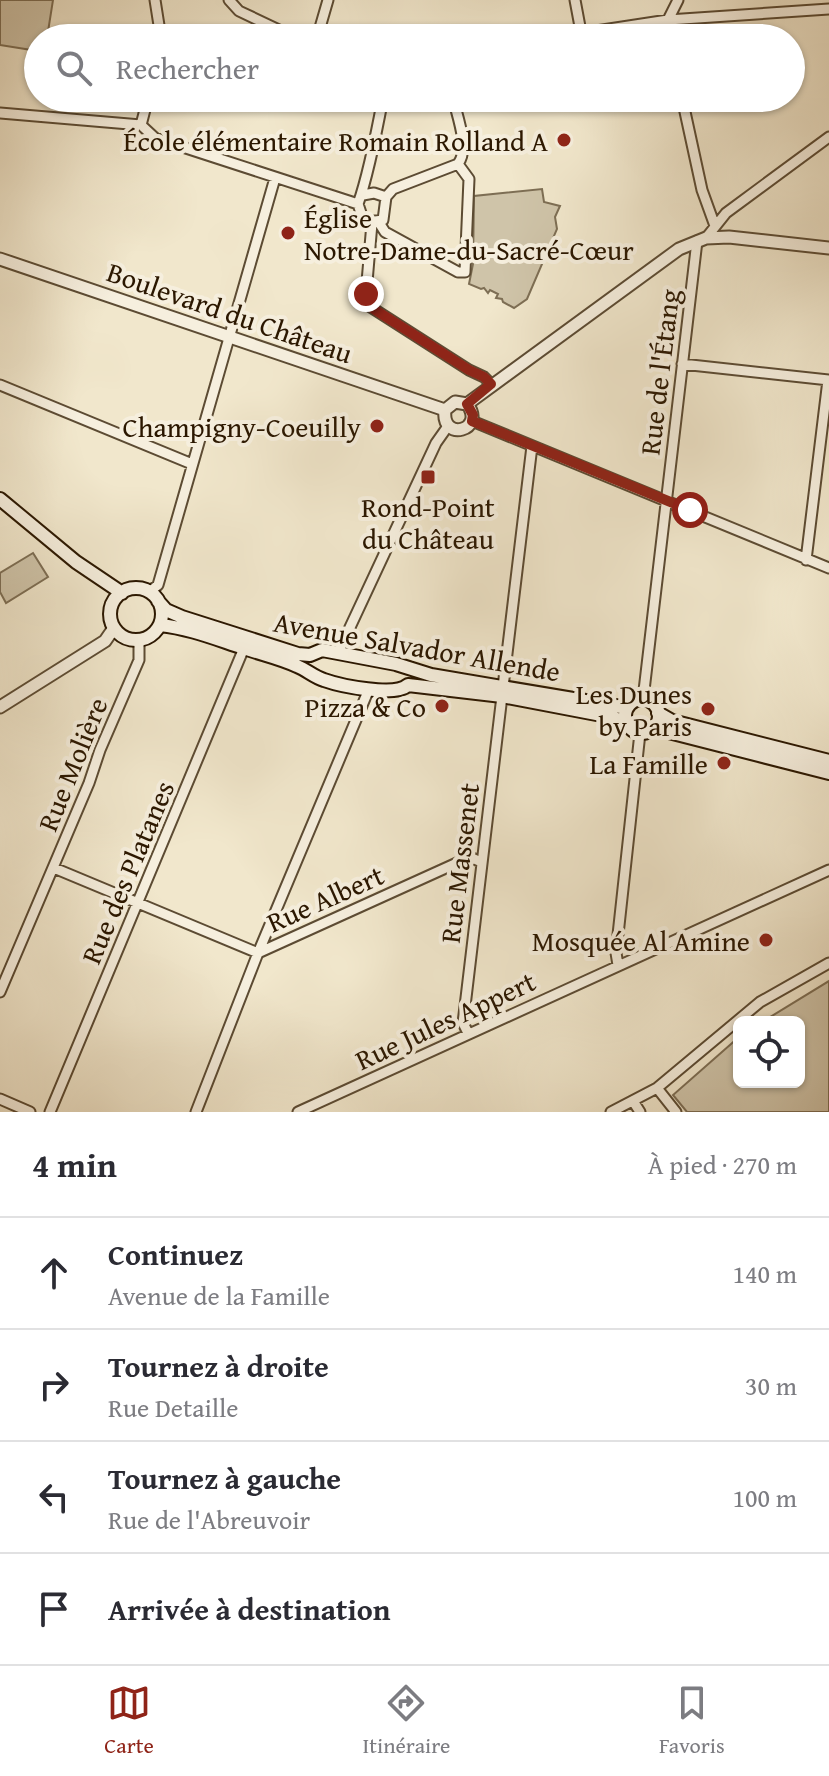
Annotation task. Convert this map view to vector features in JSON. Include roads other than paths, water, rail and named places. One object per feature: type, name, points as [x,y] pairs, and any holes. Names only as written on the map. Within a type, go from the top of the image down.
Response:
[{"type":"main road","points":[[0,499],[76,562],[122,593]]},
{"type":"main road","points":[[135,588],[153,596],[161,609],[160,625],[147,638],[124,638],[114,628],[110,612],[116,598],[135,588]]},
{"type":"main road","name":"Avenue Salvador Allende","points":[[153,596],[166,610],[182,617],[298,654],[310,655],[322,650],[396,664],[612,717],[640,733]]},
{"type":"main road","name":"Avenue Salvador Allende","points":[[160,625],[244,648],[308,671],[325,681],[369,689],[397,691],[408,685],[503,691],[627,708]]},
{"type":"main road","points":[[308,671],[306,665],[310,655]]},
{"type":"main road","points":[[408,669],[408,685]]},
{"type":"main road","points":[[627,723],[627,708],[634,701],[643,699],[672,721],[829,761]]},
{"type":"main road","points":[[653,728],[658,713]]},
{"type":"main road","points":[[640,733],[653,728],[829,773]]},
{"type":"street","points":[[155,0],[159,24]]},
{"type":"street","points":[[229,0],[239,11],[266,24]]},
{"type":"street","points":[[321,24],[328,0]]},
{"type":"street","points":[[575,0],[580,24]]},
{"type":"street","points":[[668,24],[678,0]]},
{"type":"street","points":[[639,24],[829,9]]},
{"type":"street","points":[[141,125],[144,112]]},
{"type":"street","points":[[380,112],[363,181],[363,219],[375,222],[385,232],[458,272],[465,272],[469,179],[458,164]]},
{"type":"street","points":[[456,112],[464,148],[463,158],[458,164],[393,189],[386,197],[384,216],[375,222],[366,294],[369,306],[491,384]]},
{"type":"street","points":[[685,112],[702,190],[715,226]]},
{"type":"street","points":[[0,113],[141,125],[155,138],[275,178],[361,199],[374,193],[386,197]]},
{"type":"street","points":[[701,240],[726,213],[829,137]]},
{"type":"street","points":[[153,596],[275,178]]},
{"type":"street","points":[[467,404],[473,415],[469,426],[459,430],[448,426],[445,410],[455,402],[467,404],[679,249],[701,240],[729,237],[829,248]]},
{"type":"street","name":"Rue de l'Étang","points":[[643,699],[682,364],[701,240]]},
{"type":"street","name":"Boulevard du Château","points":[[0,259],[445,410]]},
{"type":"street","points":[[682,364],[829,380],[806,560]]},
{"type":"street","points":[[0,385],[192,464]]},
{"type":"street","points":[[472,421],[829,568]]},
{"type":"street","points":[[338,653],[431,453],[448,426]]},
{"type":"street","name":"Rue Massenet","points":[[468,1033],[463,1023],[532,446]]},
{"type":"street","points":[[0,707],[105,641],[114,628]]},
{"type":"street","name":"Rue Molière","points":[[0,992],[139,660],[139,640]]},
{"type":"street","name":"Rue des Platanes","points":[[50,1112],[244,648]]},
{"type":"street","points":[[196,1112],[258,953],[369,689]]},
{"type":"street","points":[[618,965],[618,938],[640,733]]},
{"type":"street","name":"Rue Albert","points":[[54,868],[258,953],[470,857],[481,862]]},
{"type":"street","name":"Rue Jules Appert","points":[[298,1112],[829,870]]},
{"type":"street","points":[[611,1112],[657,1088],[760,1002],[829,963]]},
{"type":"street","points":[[657,1088],[676,1112]]},
{"type":"street","points":[[0,1099],[30,1112]]},
{"type":"street","points":[[633,1101],[640,1112]]},
{"type":"place","name":"École élémentaire Romain Rolland A","points":[[564,140]]},
{"type":"place","name":"Église Notre-Dame-du-Sacré-Cœur","points":[[288,233]]},
{"type":"place","name":"Champigny-Coeuilly","points":[[377,426]]},
{"type":"place","name":"Rond-Point du Château","points":[[428,477]]},
{"type":"place","name":"Pizza & Co","points":[[442,706]]},
{"type":"place","name":"Les Dunes by Paris","points":[[708,709]]},
{"type":"place","name":"La Famille","points":[[724,763]]},
{"type":"place","name":"Mosquée Al Amine","points":[[766,940]]}]
